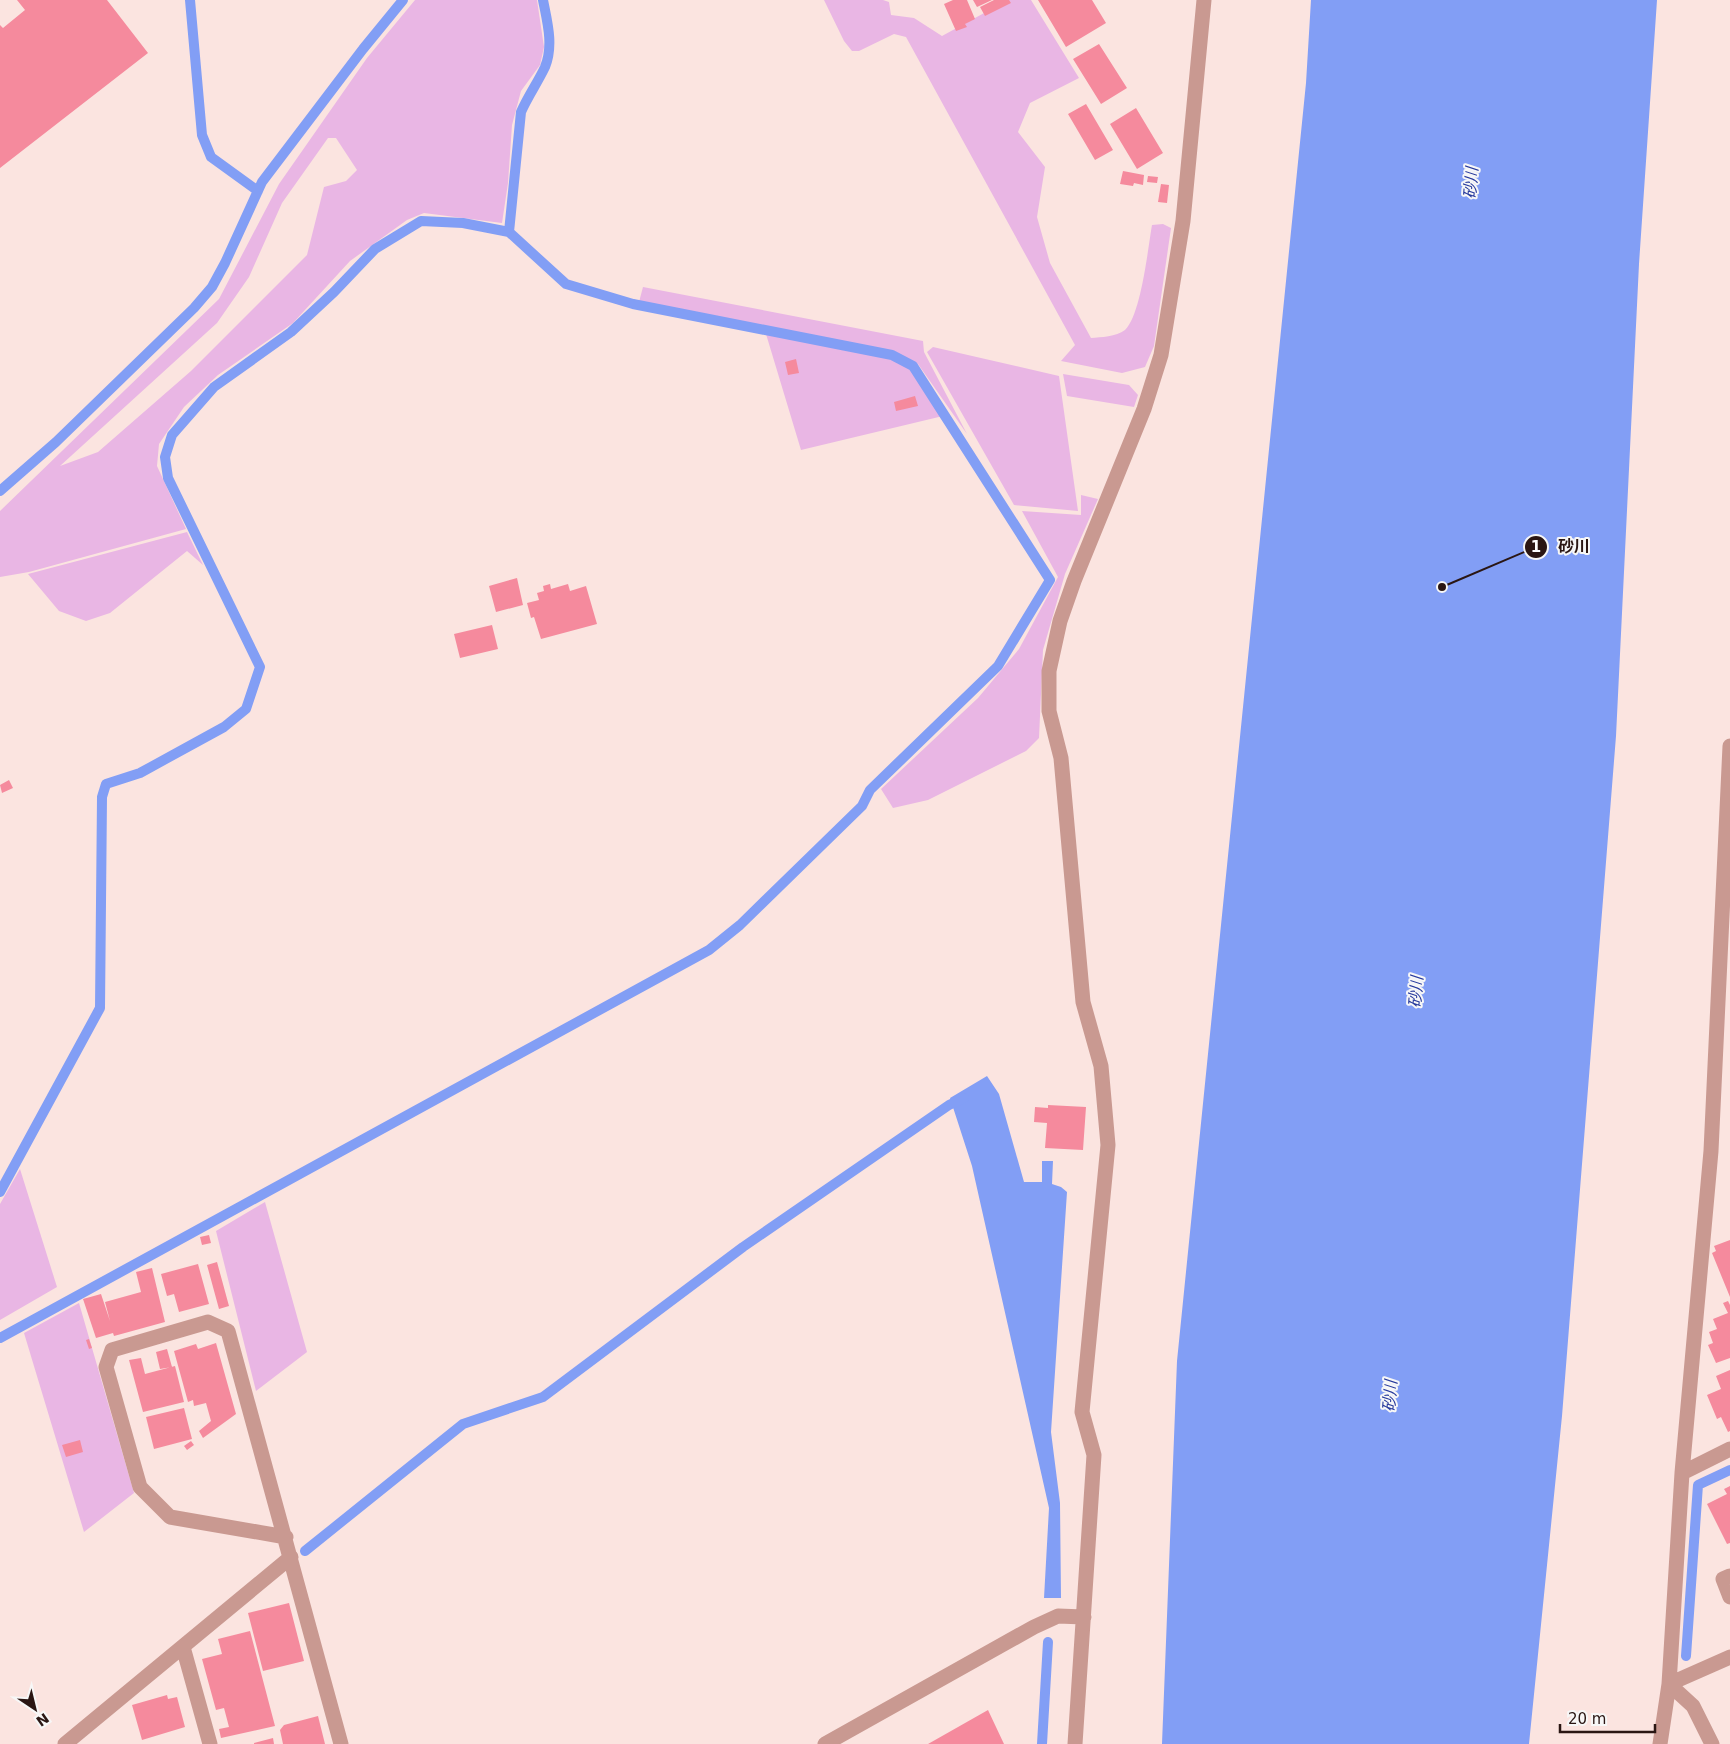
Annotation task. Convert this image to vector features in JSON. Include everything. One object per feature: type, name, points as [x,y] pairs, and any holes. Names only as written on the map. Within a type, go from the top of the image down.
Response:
[{"type":"street","points":[[1075,1744],[1094,1454],[1082,1412],[1108,1145],[1101,1066],[1083,1002],[1061,758],[1049,711],[1049,671],[1060,621],[1074,581],[1144,408],[1161,355],[1183,221],[1199,76],[1204,0]]},
{"type":"street","points":[[1660,1744],[1669,1684],[1682,1473],[1711,1151],[1730,746]]},
{"type":"street","points":[[286,1536],[170,1517],[140,1487],[106,1367],[112,1350],[208,1322],[228,1332],[286,1536],[341,1744]]},
{"type":"street","points":[[1682,1473],[1730,1449]]},
{"type":"street","points":[[65,1744],[291,1557]]},
{"type":"street","points":[[1730,1576],[1723,1580],[1730,1597]]},
{"type":"street","points":[[825,1744],[1034,1627],[1058,1616],[1084,1617]]},
{"type":"street","points":[[182,1647],[210,1744]]},
{"type":"street","points":[[1669,1684],[1730,1657]]},
{"type":"street","points":[[1669,1684],[1693,1706],[1712,1744]]},
{"type":"shaded area","points":[[415,0],[537,0],[544,47],[540,65],[521,91],[512,125],[508,183],[502,223],[424,213],[407,220],[350,261],[293,323],[218,375],[184,407],[159,444],[157,466],[186,529],[29,572],[0,577],[0,511],[219,299],[279,184],[367,58]],"holes":[[[328,138],[336,138],[357,170],[346,181],[324,187],[307,255],[191,371],[98,452],[60,466],[217,323],[249,277],[282,203]]]},
{"type":"shaded area","points":[[824,0],[883,0],[889,2],[891,15],[914,18],[942,36],[1008,0],[1031,0],[1079,78],[1030,103],[1018,132],[1045,167],[1037,217],[1050,263],[1091,338],[1104,337],[1121,332],[1131,322],[1140,296],[1152,225],[1163,224],[1171,228],[1154,346],[1145,367],[1122,373],[1061,361],[1075,345],[906,37],[894,34],[859,51],[852,51],[844,41]]},
{"type":"shaded area","points":[[643,287],[923,341],[924,352],[967,434],[918,364],[894,351],[639,302]]},
{"type":"shaded area","points":[[766,334],[890,358],[912,369],[943,416],[801,450]]},
{"type":"shaded area","points":[[933,347],[1059,376],[1078,511],[1014,505],[927,352]]},
{"type":"shaded area","points":[[1063,374],[1129,385],[1138,395],[1134,407],[1067,396]]},
{"type":"shaded area","points":[[1081,495],[1098,499],[1065,574],[1043,650],[1039,738],[1026,751],[928,800],[893,808],[881,789],[978,698],[1019,649],[1058,577],[1022,511],[1081,515]]},
{"type":"shaded area","points":[[187,532],[203,565],[187,551],[110,613],[86,621],[59,611],[28,574]]},
{"type":"shaded area","points":[[20,1169],[57,1287],[0,1320],[0,1204]]},
{"type":"shaded area","points":[[265,1202],[307,1352],[256,1391],[216,1231]]},
{"type":"shaded area","points":[[79,1303],[134,1493],[84,1532],[24,1333]]},
{"type":"water","points":[[1311,0],[1657,0],[1639,264],[1616,736],[1562,1416],[1529,1744],[1162,1744],[1177,1361],[1306,83]]},
{"type":"water","points":[[987,1076],[999,1094],[1024,1182],[1042,1182],[1042,1161],[1053,1161],[1052,1184],[1061,1187],[1067,1192],[1051,1432],[1060,1503],[1061,1598],[1044,1598],[1049,1508],[972,1166],[950,1098]]},
{"type":"building","points":[[17,0],[107,0],[148,53],[0,168],[0,25],[3,28],[25,10]]},
{"type":"building","points":[[953,0],[967,0],[975,19],[965,24],[967,27],[956,31],[944,4]]},
{"type":"building","points":[[973,0],[992,0],[977,7]]},
{"type":"building","points":[[994,0],[1009,0],[1011,3],[985,16],[980,7]]},
{"type":"building","points":[[1038,0],[1092,0],[1106,23],[1066,47]]},
{"type":"building","points":[[1099,44],[1127,88],[1101,104],[1073,59]]},
{"type":"building","points":[[1086,104],[1113,150],[1095,160],[1068,114]]},
{"type":"building","points":[[1136,108],[1163,153],[1137,169],[1110,124]]},
{"type":"building","points":[[1123,171],[1144,175],[1143,185],[1134,183],[1133,186],[1120,184]]},
{"type":"building","points":[[1148,176],[1158,177],[1157,183],[1147,182]]},
{"type":"building","points":[[1161,184],[1169,185],[1167,203],[1158,202]]},
{"type":"building","points":[[796,359],[799,373],[788,375],[785,362]]},
{"type":"building","points":[[915,396],[918,406],[896,411],[894,402]]},
{"type":"building","points":[[517,578],[523,605],[496,612],[489,586]]},
{"type":"building","points":[[550,584],[551,589],[568,584],[570,591],[586,586],[597,624],[541,639],[534,617],[531,618],[527,603],[539,600],[537,593],[544,591],[543,586]]},
{"type":"building","points":[[492,625],[498,649],[460,658],[454,634]]},
{"type":"building","points":[[9,780],[13,788],[2,793],[0,785]]},
{"type":"building","points":[[1048,1105],[1086,1107],[1083,1150],[1045,1148],[1047,1123],[1034,1122],[1035,1107],[1048,1108]]},
{"type":"building","points":[[209,1235],[211,1243],[202,1245],[200,1237]]},
{"type":"building","points":[[1730,1240],[1730,1297],[1712,1253],[1716,1251],[1714,1246]]},
{"type":"building","points":[[217,1262],[229,1306],[219,1309],[207,1265]]},
{"type":"building","points":[[198,1264],[209,1304],[179,1312],[174,1294],[167,1296],[161,1274]]},
{"type":"building","points":[[152,1268],[165,1322],[114,1336],[113,1333],[96,1338],[83,1299],[101,1294],[110,1321],[105,1302],[141,1292],[136,1272]]},
{"type":"building","points":[[1728,1301],[1730,1305],[1730,1358],[1716,1363],[1708,1345],[1713,1343],[1709,1332],[1717,1329],[1713,1319],[1728,1313],[1723,1303]]},
{"type":"building","points":[[89,1339],[92,1348],[89,1349],[86,1340]]},
{"type":"building","points":[[216,1343],[236,1414],[203,1438],[199,1431],[211,1421],[206,1403],[194,1406],[193,1400],[188,1402],[174,1351],[196,1344],[198,1349]]},
{"type":"building","points":[[167,1349],[172,1367],[160,1369],[156,1352]]},
{"type":"building","points":[[141,1358],[145,1374],[175,1366],[184,1402],[143,1412],[129,1360]]},
{"type":"building","points":[[1730,1370],[1730,1431],[1728,1432],[1721,1417],[1717,1419],[1707,1395],[1721,1389],[1716,1376]]},
{"type":"building","points":[[184,1408],[192,1439],[154,1449],[146,1417]]},
{"type":"building","points":[[80,1440],[83,1452],[66,1457],[62,1445]]},
{"type":"building","points":[[191,1441],[194,1445],[187,1450],[184,1446]]},
{"type":"building","points":[[1730,1486],[1730,1543],[1727,1544],[1707,1504],[1727,1494],[1724,1489]]},
{"type":"building","points":[[289,1603],[304,1661],[263,1671],[248,1613]]},
{"type":"building","points":[[250,1631],[275,1726],[221,1738],[219,1729],[229,1727],[224,1708],[216,1710],[202,1659],[222,1654],[218,1639]]},
{"type":"building","points":[[167,1695],[168,1699],[177,1697],[185,1727],[142,1740],[132,1705]]},
{"type":"building","points":[[988,1710],[1004,1744],[928,1744]]},
{"type":"building","points":[[318,1716],[325,1744],[283,1744],[280,1730],[284,1725]]},
{"type":"building","points":[[273,1738],[274,1744],[254,1744],[254,1743]]},
{"type":"waterway","points":[[190,0],[202,135],[211,157],[258,191]]},
{"type":"waterway","points":[[0,491],[56,442],[194,308],[212,287],[262,182],[363,49],[403,0]]},
{"type":"waterway","points":[[0,1338],[709,950],[740,925],[862,806],[870,790],[998,666],[1050,580],[913,366],[892,355],[633,304],[566,284],[509,232],[521,112],[548,59],[549,33],[543,0]]},
{"type":"waterway","points":[[0,1192],[100,1008],[102,797],[106,784],[140,773],[224,727],[246,709],[260,667],[168,478],[165,457],[172,435],[214,387],[291,332],[334,292],[375,249],[421,221],[463,223],[509,232]]},
{"type":"waterway","points":[[305,1551],[463,1424],[543,1397],[743,1247],[949,1105],[964,1098]]},
{"type":"waterway","points":[[1686,1656],[1698,1485],[1730,1470]]},
{"type":"waterway","points":[[1042,1744],[1048,1642]]},
{"type":"place","name":"砂川","points":[[1442,587]]}]
